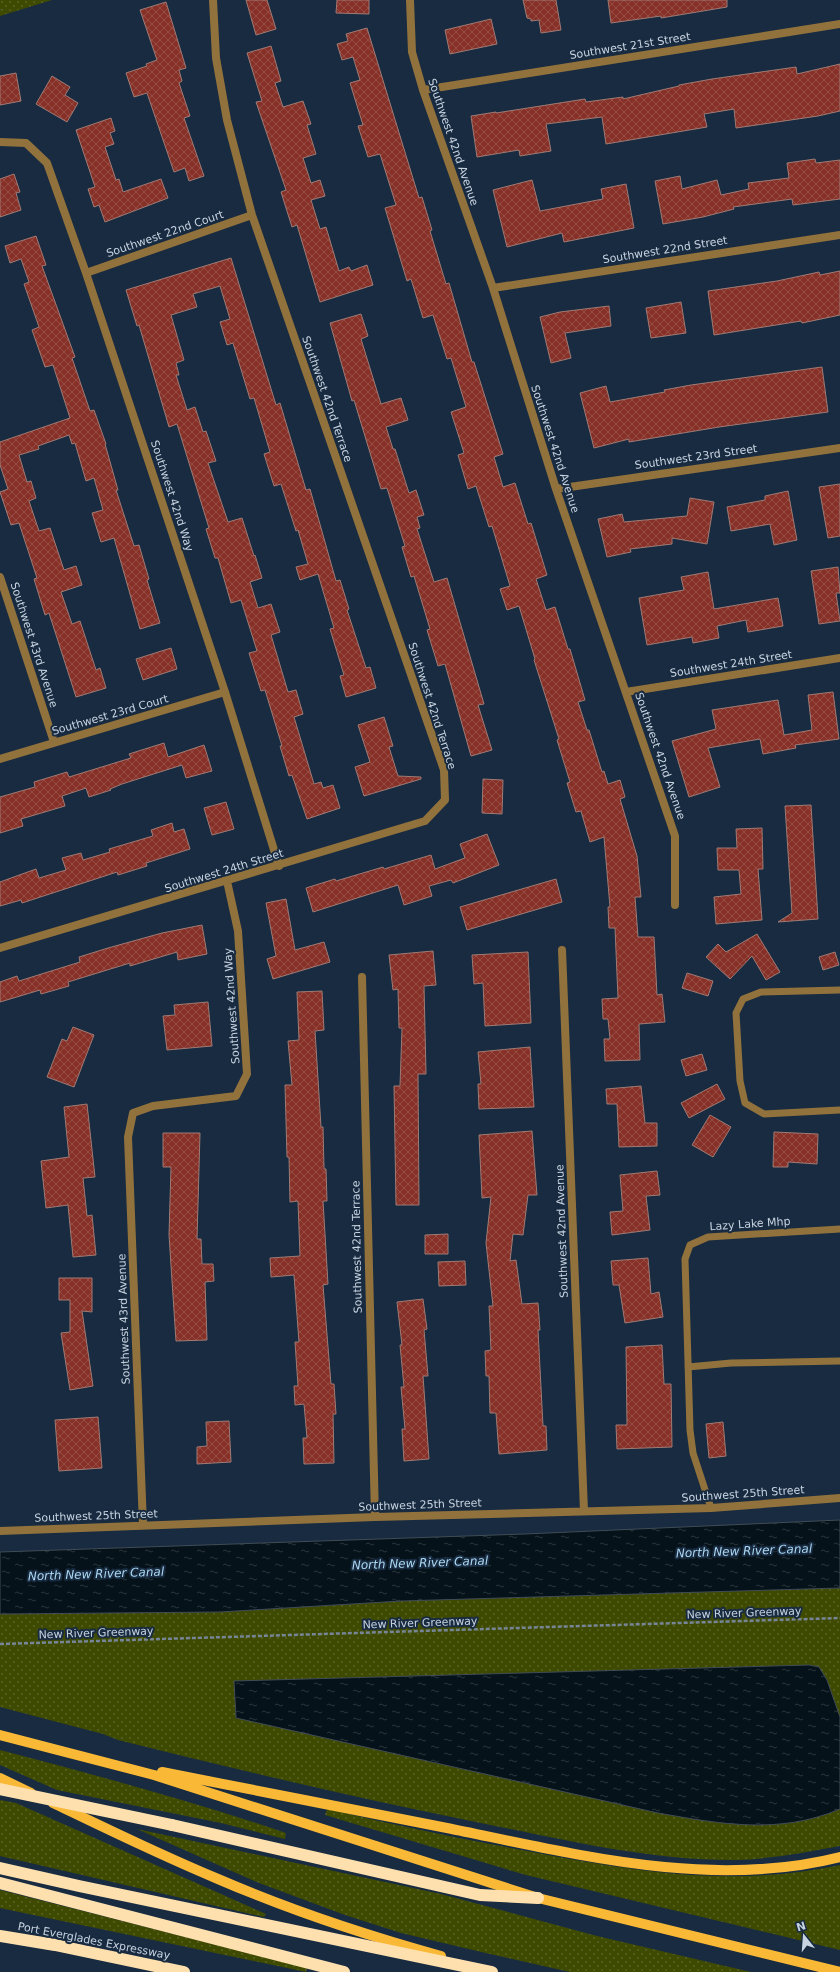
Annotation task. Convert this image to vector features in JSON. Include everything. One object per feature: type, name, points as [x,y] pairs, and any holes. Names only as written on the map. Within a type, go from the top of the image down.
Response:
[{"type":"highway","points":[[0,1789],[172,1825],[480,1895],[538,1898]]},
{"type":"highway","points":[[0,1868],[492,1972]]},
{"type":"highway","points":[[0,1883],[344,1972]]},
{"type":"highway","name":"Port Everglades Expressway","points":[[0,1936],[55,1945],[184,1972]]},
{"type":"main road","points":[[0,1734],[97,1760],[236,1801],[538,1898],[837,1971]]},
{"type":"main road","points":[[97,1760],[594,1858],[682,1869],[724,1870],[766,1869],[819,1862],[840,1857]]},
{"type":"main road","points":[[0,1778],[166,1857],[273,1901],[386,1941],[499,1972]]},
{"type":"street","name":"Southwest 42nd Terrace","points":[[213,0],[216,58],[227,120],[252,215],[444,770],[445,800]]},
{"type":"street","name":"Southwest 42nd Avenue","points":[[410,0],[412,52],[423,90],[493,288],[556,488],[675,836],[675,905]]},
{"type":"street","name":"Southwest 21st Street","points":[[423,90],[840,24]]},
{"type":"street","name":"Southwest 42nd Way","points":[[0,142],[26,143],[47,163],[86,273],[225,692],[279,866]]},
{"type":"street","name":"Southwest 22nd Court","points":[[86,273],[252,215]]},
{"type":"street","name":"Southwest 22nd Street","points":[[493,288],[840,235]]},
{"type":"street","name":"Southwest 23rd Street","points":[[556,488],[840,448]]},
{"type":"street","name":"Southwest 43rd Avenue","points":[[0,577],[54,742]]},
{"type":"street","name":"Southwest 24th Street","points":[[626,692],[840,658]]},
{"type":"street","name":"Southwest 23rd Court","points":[[0,759],[225,692]]},
{"type":"street","name":"Southwest 24th Street","points":[[0,948],[279,866],[425,821],[445,800]]},
{"type":"street","name":"Southwest 42nd Way","points":[[133,1113],[154,1106],[236,1096],[247,1074],[238,931],[228,881]]},
{"type":"street","name":"Southwest 42nd Avenue","points":[[562,950],[584,1512]]},
{"type":"street","name":"Southwest 42nd Terrace","points":[[362,977],[375,1517]]},
{"type":"street","name":"Southwest 43rd Avenue","points":[[133,1113],[128,1137],[143,1524]]},
{"type":"street","name":"Southwest 25th Street","points":[[0,1531],[143,1524],[711,1508],[840,1498]]},
{"type":"lane","points":[[840,990],[761,992],[743,999],[736,1013],[740,1081],[745,1103],[764,1114],[840,1110]]},
{"type":"lane","name":"Lazy Lake Mhp","points":[[711,1508],[693,1452],[690,1430],[685,1259],[690,1245],[708,1237],[840,1229]]},
{"type":"lane","points":[[688,1368],[731,1363],[840,1361]]},
{"type":"path","name":"New River Greenway","points":[[0,1644],[840,1618]]},
{"type":"green space","points":[[0,0],[52,0],[0,16]]},
{"type":"green space","points":[[840,1588],[840,1717],[827,1680],[819,1667],[809,1665],[234,1681],[828,1814],[840,1809],[840,1846],[776,1857],[737,1860],[670,1857],[637,1853],[570,1841],[426,1812],[250,1772],[118,1740],[103,1734],[0,1707],[0,1614],[220,1612],[401,1601]]},
{"type":"green space","points":[[0,1750],[180,1799],[286,1833],[285,1839],[221,1823],[57,1790],[0,1765]]},
{"type":"green space","points":[[0,1800],[16,1803],[266,1914],[264,1917],[0,1856]]},
{"type":"green space","points":[[327,1809],[397,1825],[558,1857],[638,1870],[717,1876],[757,1876],[798,1872],[840,1865],[840,1950],[526,1875],[325,1815]]},
{"type":"green space","points":[[137,1829],[441,1894],[597,1936],[751,1972],[570,1972],[490,1954],[401,1933],[345,1915],[259,1883]]},
{"type":"green space","points":[[0,1890],[307,1968],[306,1972],[0,1908]]},
{"type":"water","name":"North New River Canal","points":[[840,1520],[840,1588],[401,1601],[220,1612],[0,1614],[0,1552],[525,1534]]},
{"type":"water","points":[[809,1665],[819,1667],[827,1680],[840,1717],[840,1809],[817,1817],[772,1825],[750,1825],[704,1821],[658,1813],[236,1718],[234,1681]]},
{"type":"building","points":[[246,0],[267,0],[276,29],[256,35]]},
{"type":"building","points":[[337,0],[369,0],[369,14],[336,13]]},
{"type":"building","points":[[523,0],[556,0],[561,30],[541,33],[539,20],[531,21],[531,19],[527,18]]},
{"type":"building","points":[[608,0],[727,0],[727,7],[661,18],[661,16],[611,23]]},
{"type":"building","points":[[166,2],[186,68],[179,70],[182,81],[179,83],[190,116],[184,118],[204,176],[189,181],[185,168],[174,172],[147,93],[134,97],[126,73],[147,66],[146,64],[157,60],[140,10]]},
{"type":"building","points":[[491,19],[497,44],[450,54],[445,30]]},
{"type":"building","points":[[367,28],[419,198],[422,197],[432,230],[430,231],[446,284],[449,283],[472,362],[474,362],[503,454],[494,457],[503,487],[515,483],[528,524],[531,523],[547,575],[536,579],[546,610],[555,607],[568,649],[570,649],[585,700],[578,702],[587,730],[589,730],[602,772],[604,771],[608,784],[620,780],[625,797],[620,799],[637,856],[641,897],[635,897],[638,937],[654,937],[657,995],[662,994],[665,1022],[639,1024],[640,1060],[605,1061],[604,1039],[610,1039],[608,1019],[603,1019],[602,999],[618,998],[615,928],[609,928],[608,907],[610,907],[604,837],[590,842],[581,811],[576,812],[567,783],[570,782],[557,740],[559,739],[519,606],[507,610],[500,589],[510,586],[492,526],[489,527],[476,486],[468,489],[458,455],[464,453],[451,412],[466,407],[451,358],[447,359],[433,315],[423,318],[411,279],[407,281],[385,208],[396,205],[380,154],[368,157],[358,126],[363,125],[350,83],[360,80],[353,57],[342,60],[337,44],[348,41],[346,34]]},
{"type":"building","points":[[271,46],[281,81],[275,83],[283,107],[303,101],[311,124],[307,125],[316,154],[303,158],[311,183],[320,180],[325,196],[311,200],[320,229],[326,227],[339,271],[349,267],[351,271],[367,265],[373,285],[320,302],[297,225],[292,227],[281,192],[286,190],[256,102],[262,101],[247,53]]},
{"type":"building","points":[[840,64],[840,111],[818,116],[736,128],[734,109],[704,114],[707,127],[606,144],[602,117],[546,124],[551,151],[520,156],[519,150],[477,157],[471,116],[585,99],[586,102],[623,97],[623,99],[679,85],[712,79],[796,67],[797,74]]},
{"type":"building","points":[[16,73],[21,101],[0,105],[0,76]]},
{"type":"building","points":[[52,76],[70,87],[65,95],[78,103],[67,122],[36,104]]},
{"type":"building","points":[[111,118],[115,131],[110,133],[114,144],[105,147],[116,180],[119,179],[123,192],[161,179],[168,198],[105,222],[99,205],[94,207],[88,189],[95,187],[76,130]]},
{"type":"building","points":[[815,159],[816,163],[840,160],[840,199],[793,205],[792,199],[733,207],[734,209],[703,217],[663,224],[655,181],[680,176],[682,189],[717,180],[721,195],[749,189],[748,183],[789,178],[787,163]]},
{"type":"building","points":[[14,174],[20,192],[16,193],[21,210],[0,217],[0,179]]},
{"type":"building","points":[[532,180],[540,211],[603,199],[601,189],[626,184],[634,228],[564,242],[562,233],[507,247],[493,190]]},
{"type":"building","points":[[36,236],[46,265],[42,266],[75,357],[72,358],[90,411],[94,410],[106,444],[118,490],[116,490],[134,546],[139,545],[149,579],[147,580],[160,623],[140,629],[114,538],[101,542],[92,513],[103,510],[94,478],[86,481],[75,443],[72,444],[69,435],[38,446],[39,449],[19,455],[27,482],[31,481],[36,498],[29,501],[39,531],[50,528],[64,570],[76,566],[82,585],[61,592],[72,624],[80,621],[96,670],[100,668],[106,688],[76,697],[49,613],[45,615],[34,579],[37,578],[19,523],[11,525],[0,492],[8,489],[0,465],[0,442],[70,418],[53,365],[45,367],[32,330],[39,327],[24,284],[29,282],[21,259],[10,263],[5,246]]},
{"type":"building","points":[[231,258],[276,405],[280,403],[306,490],[310,489],[336,581],[340,580],[349,609],[347,610],[366,668],[370,667],[376,688],[346,697],[340,676],[344,675],[330,629],[334,628],[318,574],[300,580],[296,567],[308,564],[298,530],[296,531],[281,484],[274,486],[264,454],[270,452],[254,398],[250,399],[233,343],[227,345],[220,322],[230,319],[220,286],[193,294],[197,307],[171,315],[184,360],[176,363],[179,375],[176,375],[187,410],[195,407],[203,432],[206,431],[216,461],[208,463],[228,522],[242,518],[254,556],[255,555],[262,578],[250,582],[258,608],[271,604],[280,632],[271,635],[288,692],[296,690],[303,714],[294,717],[314,784],[321,782],[323,788],[333,785],[340,808],[307,819],[292,775],[289,776],[280,746],[282,746],[265,690],[261,691],[249,653],[257,651],[241,600],[231,603],[218,558],[215,558],[206,529],[209,528],[177,424],[169,427],[139,325],[137,326],[126,290]]},
{"type":"building","points":[[840,271],[840,315],[802,323],[801,321],[714,335],[708,291],[777,281],[819,272],[820,275]]},
{"type":"building","points":[[681,302],[686,333],[651,338],[646,308]]},
{"type":"building","points":[[609,306],[611,326],[565,333],[571,358],[551,363],[540,317],[560,312]]},
{"type":"building","points":[[361,314],[368,336],[361,339],[381,404],[401,398],[408,420],[386,427],[393,449],[395,449],[409,493],[416,490],[424,515],[417,517],[420,528],[417,529],[434,582],[447,578],[484,704],[478,705],[492,750],[471,756],[445,664],[438,666],[427,630],[430,629],[414,576],[411,577],[402,547],[405,546],[387,488],[381,489],[354,400],[352,401],[330,323]]},
{"type":"building","points":[[822,367],[828,412],[719,427],[629,442],[629,439],[594,448],[580,393],[606,386],[610,402],[665,392],[664,390],[691,385]]},
{"type":"building","points":[[840,484],[840,536],[828,538],[819,487]]},
{"type":"building","points":[[788,491],[797,540],[774,545],[770,524],[731,531],[727,507],[765,500],[765,496]]},
{"type":"building","points":[[690,498],[714,502],[707,544],[672,538],[672,544],[630,549],[631,552],[607,557],[598,519],[622,514],[624,522],[687,516]]},
{"type":"building","points":[[838,567],[840,593],[836,593],[840,621],[819,624],[811,571]]},
{"type":"building","points":[[708,572],[714,609],[778,598],[783,626],[748,632],[746,620],[717,626],[719,638],[693,643],[692,637],[647,645],[639,598],[684,590],[681,577]]},
{"type":"building","points":[[171,648],[177,669],[143,680],[136,659]]},
{"type":"building","points":[[833,692],[839,739],[795,745],[796,748],[763,754],[760,739],[708,748],[720,787],[689,797],[672,741],[716,729],[712,710],[778,700],[784,735],[812,730],[808,695]]},
{"type":"building","points":[[384,717],[393,746],[389,747],[398,776],[421,777],[421,779],[364,796],[355,767],[370,762],[358,725]]},
{"type":"building","points":[[164,743],[168,757],[204,745],[212,771],[186,778],[182,765],[122,784],[110,789],[111,790],[89,797],[86,788],[62,796],[65,806],[21,819],[23,826],[0,833],[0,797],[35,787],[34,782],[67,772],[69,777],[131,758],[129,754]]},
{"type":"building","points":[[483,779],[503,780],[502,814],[482,813]]},
{"type":"building","points":[[226,802],[234,829],[212,835],[204,808]]},
{"type":"building","points":[[811,805],[818,919],[778,922],[792,913],[785,806]]},
{"type":"building","points":[[172,823],[174,832],[184,829],[190,849],[146,863],[147,866],[118,875],[117,872],[22,903],[21,900],[0,906],[0,882],[36,869],[39,878],[66,870],[62,858],[81,853],[83,860],[110,852],[109,849],[153,836],[151,830]]},
{"type":"building","points":[[762,828],[763,869],[758,869],[762,920],[716,924],[714,897],[741,894],[739,870],[718,870],[717,848],[737,848],[736,829]]},
{"type":"building","points":[[487,834],[499,865],[453,883],[451,880],[429,886],[432,896],[404,905],[398,885],[313,912],[306,888],[383,867],[384,869],[431,855],[435,869],[465,858],[460,844]]},
{"type":"building","points":[[556,879],[562,902],[467,930],[460,907]]},
{"type":"building","points":[[286,899],[295,950],[324,942],[330,962],[273,979],[267,959],[276,956],[266,903]]},
{"type":"building","points":[[202,925],[207,954],[178,960],[177,952],[130,966],[130,963],[68,982],[69,986],[41,994],[40,990],[0,1002],[0,982],[17,976],[19,981],[80,962],[79,957],[108,948],[162,933]]},
{"type":"building","points":[[757,934],[780,972],[766,980],[752,956],[730,979],[706,957],[718,944],[726,952]]},
{"type":"building","points":[[433,951],[436,985],[424,986],[426,1074],[418,1074],[419,1205],[396,1205],[394,1086],[400,1086],[402,1028],[399,1028],[398,989],[393,990],[389,955]]},
{"type":"building","points":[[528,952],[531,1023],[485,1026],[483,983],[474,984],[472,955]]},
{"type":"building","points":[[835,952],[839,965],[823,970],[819,957]]},
{"type":"building","points":[[687,973],[713,981],[708,996],[682,988]]},
{"type":"building","points":[[322,991],[324,1030],[315,1031],[321,1127],[323,1127],[324,1169],[326,1169],[327,1201],[323,1201],[328,1284],[323,1285],[331,1384],[334,1384],[336,1414],[333,1414],[334,1463],[304,1464],[303,1438],[307,1438],[304,1404],[295,1405],[294,1386],[298,1386],[295,1342],[299,1342],[294,1275],[271,1277],[270,1258],[300,1256],[298,1201],[290,1202],[289,1157],[287,1157],[285,1085],[292,1085],[288,1041],[299,1040],[297,992]]},
{"type":"building","points":[[208,1002],[212,1046],[167,1050],[163,1016],[175,1015],[174,1005]]},
{"type":"building","points":[[73,1027],[94,1035],[74,1087],[47,1077],[62,1039],[67,1041]]},
{"type":"building","points":[[530,1047],[534,1107],[479,1109],[478,1084],[481,1084],[478,1052]]},
{"type":"building","points":[[702,1054],[707,1070],[686,1076],[681,1060]]},
{"type":"building","points":[[717,1084],[725,1099],[689,1118],[681,1103]]},
{"type":"building","points":[[641,1086],[645,1123],[657,1123],[657,1146],[619,1147],[617,1104],[607,1104],[606,1089]]},
{"type":"building","points":[[87,1104],[95,1177],[83,1178],[87,1216],[92,1215],[96,1255],[73,1257],[68,1205],[46,1208],[41,1161],[69,1157],[64,1107]]},
{"type":"building","points":[[710,1115],[731,1127],[713,1157],[692,1145]]},
{"type":"building","points":[[532,1131],[537,1195],[528,1195],[523,1235],[513,1234],[510,1261],[516,1260],[522,1304],[538,1303],[543,1426],[546,1426],[547,1450],[499,1454],[496,1413],[490,1413],[489,1376],[486,1376],[485,1351],[491,1350],[489,1306],[493,1306],[486,1243],[491,1197],[482,1198],[479,1135]]},
{"type":"building","points":[[774,1132],[818,1134],[817,1164],[788,1162],[788,1167],[773,1167]]},
{"type":"building","points":[[163,1133],[200,1133],[197,1239],[201,1239],[202,1264],[213,1264],[214,1281],[205,1282],[207,1340],[176,1341],[169,1235],[171,1167],[163,1167]]},
{"type":"building","points":[[657,1171],[660,1195],[646,1196],[650,1230],[612,1235],[610,1212],[623,1211],[620,1175]]},
{"type":"building","points":[[448,1234],[448,1254],[425,1254],[425,1235]]},
{"type":"building","points":[[648,1258],[651,1294],[659,1292],[663,1317],[625,1323],[619,1285],[613,1285],[611,1261]]},
{"type":"building","points":[[465,1261],[466,1285],[439,1286],[438,1262]]},
{"type":"building","points":[[59,1278],[92,1278],[92,1312],[82,1311],[93,1386],[70,1390],[61,1333],[70,1332],[70,1300],[59,1300]]},
{"type":"building","points":[[423,1299],[427,1329],[424,1330],[428,1376],[423,1376],[429,1459],[404,1461],[402,1429],[405,1429],[401,1387],[404,1387],[400,1345],[402,1345],[397,1302]]},
{"type":"building","points":[[662,1345],[664,1384],[671,1384],[672,1447],[617,1449],[616,1425],[627,1425],[626,1347]]},
{"type":"building","points":[[98,1417],[102,1468],[59,1471],[55,1420]]},
{"type":"building","points":[[229,1421],[231,1462],[197,1464],[197,1447],[207,1446],[206,1422]]},
{"type":"building","points":[[723,1422],[726,1456],[709,1458],[706,1424]]}]
